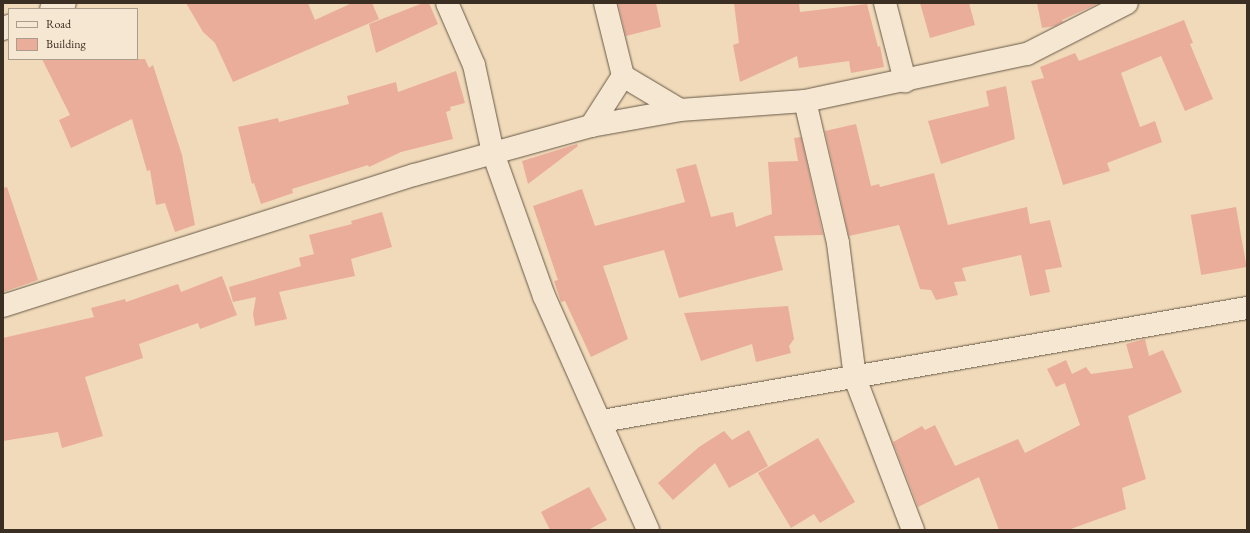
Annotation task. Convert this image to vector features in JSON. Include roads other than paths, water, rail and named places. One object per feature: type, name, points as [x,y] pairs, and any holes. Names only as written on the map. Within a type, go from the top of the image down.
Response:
[{"type":"street","points":[[53,8],[65,3]]},
{"type":"street","points":[[447,3],[474,65],[493,153],[544,296],[602,421],[648,530]]},
{"type":"street","points":[[605,3],[623,76],[680,110]]},
{"type":"street","points":[[885,3],[905,81]]},
{"type":"street","points":[[3,306],[414,175],[591,126],[680,110],[805,101],[1027,54],[1127,3]]},
{"type":"street","points":[[591,126],[623,76]]},
{"type":"street","points":[[805,101],[838,243],[855,378],[912,530]]},
{"type":"street","points":[[602,421],[855,378],[1247,308]]}]
